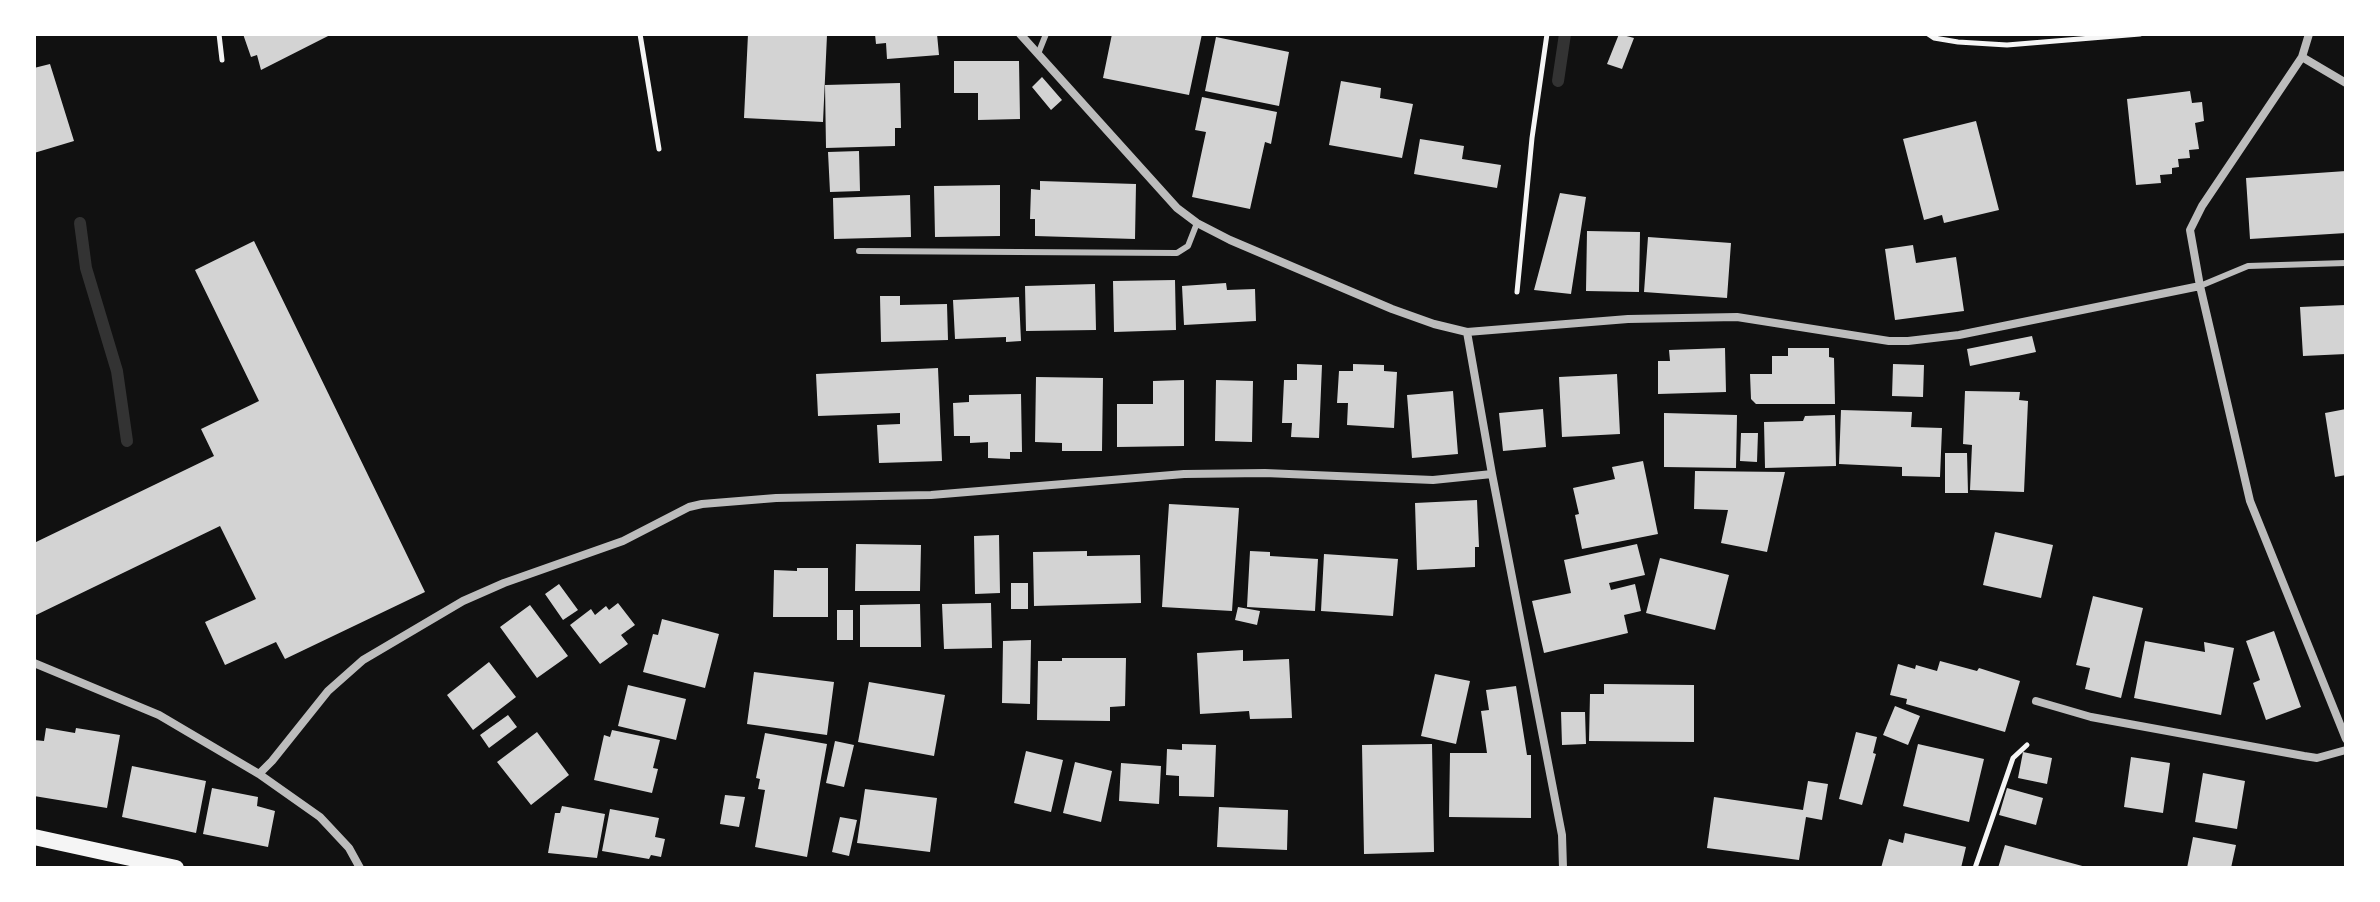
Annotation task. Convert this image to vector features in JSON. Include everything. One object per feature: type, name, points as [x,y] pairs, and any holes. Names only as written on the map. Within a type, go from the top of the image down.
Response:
[{"type":"main road","points":[[34,837],[176,868]]},
{"type":"street","points":[[1020,34],[1177,208],[1197,223],[1392,309],[1467,332],[1628,319],[1737,317],[1889,341],[1908,341],[1959,335],[2200,286]]},
{"type":"street","points":[[2309,34],[2302,57],[2194,219],[2190,230],[2250,501],[2346,739]]},
{"type":"street","points":[[2302,57],[2346,83]]},
{"type":"street","points":[[1467,332],[1562,835],[1563,868]]},
{"type":"street","points":[[259,774],[328,691],[363,660],[463,601],[504,583],[592,553],[689,507],[776,498],[931,495],[1184,474],[1265,473],[1433,480],[1492,474]]},
{"type":"street","points":[[34,663],[159,715],[259,774],[320,817],[349,848],[360,868]]},
{"type":"street","points":[[2036,701],[2091,717],[2304,756],[2317,758],[2346,750]]},
{"type":"lane","points":[[1038,54],[1046,34]]},
{"type":"lane","points":[[859,251],[1177,253],[1188,246],[1197,223]]},
{"type":"lane","points":[[2200,286],[2248,266],[2346,263]]},
{"type":"path","points":[[219,34],[222,60]]},
{"type":"path","points":[[640,34],[659,149]]},
{"type":"path","points":[[1517,292],[1532,138],[1547,34]]},
{"type":"path","points":[[1928,34],[1958,42],[2007,45],[2140,34]]},
{"type":"path","points":[[1975,868],[2013,758],[2027,745]]},
{"type":"building","points":[[243,34],[332,34],[261,70],[257,55],[251,57]]},
{"type":"building","points":[[748,34],[827,35],[823,122],[744,118]]},
{"type":"building","points":[[875,34],[937,34],[939,55],[887,59],[886,43],[876,44]]},
{"type":"building","points":[[1112,34],[1202,34],[1189,95],[1103,78]]},
{"type":"building","points":[[1619,34],[1634,38],[1622,69],[1607,64]]},
{"type":"building","points":[[1216,37],[1289,52],[1279,106],[1205,91]]},
{"type":"building","points":[[954,61],[1019,61],[1020,119],[978,120],[978,93],[954,93]]},
{"type":"building","points":[[50,64],[74,141],[34,153],[34,68]]},
{"type":"building","points":[[1042,77],[1062,100],[1051,110],[1032,87]]},
{"type":"building","points":[[1341,81],[1381,88],[1380,98],[1413,104],[1402,158],[1329,145]]},
{"type":"building","points":[[900,83],[901,128],[895,128],[895,146],[826,148],[825,85]]},
{"type":"building","points":[[2190,91],[2192,103],[2202,102],[2204,121],[2195,123],[2199,149],[2189,150],[2190,158],[2178,159],[2179,167],[2172,168],[2172,174],[2160,175],[2161,183],[2136,185],[2127,99]]},
{"type":"building","points":[[1202,97],[1277,112],[1271,144],[1265,142],[1250,209],[1192,197],[1206,132],[1195,130]]},
{"type":"building","points":[[1976,121],[1999,210],[1944,223],[1942,215],[1924,220],[1903,139]]},
{"type":"building","points":[[1420,139],[1464,146],[1462,159],[1501,165],[1497,188],[1414,174]]},
{"type":"building","points":[[859,151],[860,191],[830,192],[828,152]]},
{"type":"building","points":[[2346,171],[2346,233],[2250,239],[2246,178]]},
{"type":"building","points":[[1040,181],[1136,184],[1135,239],[1035,236],[1035,219],[1030,219],[1031,189],[1040,190]]},
{"type":"building","points":[[1000,185],[1000,236],[935,237],[934,186]]},
{"type":"building","points":[[1560,193],[1586,197],[1571,294],[1534,290]]},
{"type":"building","points":[[910,195],[911,237],[834,239],[833,198]]},
{"type":"building","points":[[1587,231],[1640,232],[1639,292],[1586,291]]},
{"type":"building","points":[[1648,237],[1731,243],[1727,298],[1644,292]]},
{"type":"building","points":[[254,241],[425,592],[285,659],[276,642],[225,665],[205,622],[256,599],[220,526],[34,616],[34,543],[214,456],[201,429],[259,401],[195,270]]},
{"type":"building","points":[[1913,245],[1916,263],[1956,257],[1964,311],[1895,320],[1885,249]]},
{"type":"building","points":[[1175,280],[1176,330],[1114,332],[1113,281]]},
{"type":"building","points":[[1226,283],[1227,290],[1255,289],[1256,321],[1184,325],[1182,286]]},
{"type":"building","points":[[1095,284],[1096,330],[1026,331],[1025,286]]},
{"type":"building","points":[[880,296],[900,296],[900,305],[947,304],[948,340],[881,342]]},
{"type":"building","points":[[1019,297],[1021,341],[1006,342],[1006,337],[955,339],[953,300]]},
{"type":"building","points":[[2346,305],[2346,354],[2303,356],[2300,307]]},
{"type":"building","points":[[2032,336],[2036,352],[1970,366],[1967,349]]},
{"type":"building","points":[[1725,348],[1726,392],[1658,394],[1658,361],[1670,361],[1669,350]]},
{"type":"building","points":[[1788,348],[1829,348],[1829,357],[1834,358],[1835,404],[1756,404],[1751,399],[1750,374],[1772,374],[1772,356],[1788,356]]},
{"type":"building","points":[[1297,364],[1322,365],[1319,438],[1291,437],[1292,423],[1282,423],[1284,380],[1297,380]]},
{"type":"building","points":[[1353,364],[1384,365],[1384,371],[1397,372],[1394,428],[1347,425],[1348,403],[1337,403],[1339,371],[1353,371]]},
{"type":"building","points":[[1893,364],[1924,365],[1923,397],[1892,396]]},
{"type":"building","points":[[938,368],[942,461],[879,463],[877,425],[900,424],[900,413],[818,416],[816,374]]},
{"type":"building","points":[[1617,374],[1620,434],[1562,437],[1559,377]]},
{"type":"building","points":[[1036,377],[1103,378],[1102,451],[1062,451],[1062,443],[1035,442]]},
{"type":"building","points":[[1184,380],[1184,446],[1117,447],[1117,404],[1153,404],[1153,381]]},
{"type":"building","points":[[1216,380],[1253,381],[1252,442],[1215,441]]},
{"type":"building","points":[[1453,391],[1458,454],[1412,458],[1407,395]]},
{"type":"building","points":[[1965,391],[2020,392],[2019,400],[2028,401],[2024,492],[1970,490],[1972,445],[1963,444]]},
{"type":"building","points":[[1021,394],[1022,452],[1010,452],[1010,459],[988,458],[988,442],[970,443],[970,436],[954,436],[953,403],[969,402],[969,395]]},
{"type":"building","points":[[1543,409],[1546,447],[1503,451],[1499,413]]},
{"type":"building","points":[[2346,409],[2346,475],[2335,477],[2325,413]]},
{"type":"building","points":[[1841,410],[1912,412],[1911,427],[1942,428],[1940,477],[1902,476],[1902,467],[1839,464]]},
{"type":"building","points":[[1664,413],[1737,415],[1736,468],[1664,467]]},
{"type":"building","points":[[1835,415],[1836,466],[1765,468],[1764,422],[1803,421],[1805,416]]},
{"type":"building","points":[[1741,433],[1758,433],[1757,462],[1740,461]]},
{"type":"building","points":[[1945,453],[1967,453],[1968,493],[1945,493]]},
{"type":"building","points":[[1643,461],[1658,534],[1582,549],[1573,488],[1615,479],[1612,467]]},
{"type":"building","points":[[1695,471],[1785,472],[1767,552],[1721,543],[1728,510],[1694,509]]},
{"type":"building","points":[[1477,500],[1479,547],[1475,547],[1475,567],[1417,570],[1415,503]]},
{"type":"building","points":[[1169,504],[1239,508],[1232,611],[1162,607]]},
{"type":"building","points":[[1995,532],[2053,545],[2041,598],[1983,585]]},
{"type":"building","points":[[999,535],[1000,593],[975,594],[974,536]]},
{"type":"building","points":[[856,544],[921,545],[920,591],[855,591]]},
{"type":"building","points":[[1637,544],[1645,575],[1609,583],[1611,590],[1635,584],[1641,611],[1624,615],[1628,633],[1544,653],[1532,601],[1571,593],[1564,560]]},
{"type":"building","points":[[1087,551],[1087,556],[1140,555],[1141,603],[1034,606],[1033,552]]},
{"type":"building","points":[[1250,551],[1270,552],[1270,556],[1318,559],[1315,611],[1247,607]]},
{"type":"building","points":[[1324,554],[1398,559],[1393,616],[1321,611]]},
{"type":"building","points":[[1660,558],[1729,575],[1715,630],[1646,613]]},
{"type":"building","points":[[797,568],[828,568],[828,617],[773,617],[774,570],[797,571]]},
{"type":"building","points":[[1011,583],[1028,583],[1028,609],[1011,609]]},
{"type":"building","points":[[559,584],[578,610],[563,620],[545,594]]},
{"type":"building","points":[[2093,596],[2143,608],[2121,698],[2085,689],[2090,668],[2076,665]]},
{"type":"building","points":[[618,603],[635,625],[621,635],[628,644],[600,664],[570,625],[591,609],[595,615],[606,606],[609,610]]},
{"type":"building","points":[[991,603],[992,648],[944,649],[942,604]]},
{"type":"building","points":[[920,604],[921,647],[860,647],[860,605]]},
{"type":"building","points":[[530,605],[568,656],[537,678],[500,627]]},
{"type":"building","points":[[1238,607],[1260,611],[1257,625],[1235,620]]},
{"type":"building","points":[[837,610],[853,610],[853,640],[837,640]]},
{"type":"building","points":[[662,619],[719,634],[705,688],[643,672],[653,634],[658,635]]},
{"type":"building","points":[[2274,631],[2301,707],[2266,720],[2253,683],[2260,680],[2246,641]]},
{"type":"building","points":[[1031,640],[1030,704],[1002,703],[1003,641]]},
{"type":"building","points":[[2145,641],[2205,652],[2204,642],[2234,648],[2221,715],[2134,698]]},
{"type":"building","points":[[1243,650],[1243,661],[1289,659],[1292,718],[1250,719],[1249,711],[1200,714],[1197,653]]},
{"type":"building","points":[[1062,658],[1126,658],[1125,706],[1110,707],[1110,721],[1037,720],[1038,661],[1062,661]]},
{"type":"building","points":[[1940,661],[1977,671],[1979,668],[2020,681],[2005,732],[1906,704],[1907,699],[1890,695],[1898,664],[1937,671]]},
{"type":"building","points":[[489,662],[516,697],[473,730],[447,695]]},
{"type":"building","points":[[754,672],[834,682],[827,735],[747,724]]},
{"type":"building","points":[[1435,674],[1470,681],[1456,744],[1421,736]]},
{"type":"building","points":[[869,682],[945,695],[934,756],[858,742]]},
{"type":"building","points":[[1604,684],[1694,685],[1694,742],[1589,741],[1590,694],[1604,694]]},
{"type":"building","points":[[628,685],[686,699],[676,740],[618,726]]},
{"type":"building","points":[[1516,686],[1527,755],[1531,755],[1531,818],[1449,817],[1450,753],[1487,753],[1481,711],[1489,710],[1486,690]]},
{"type":"building","points":[[1895,706],[1920,716],[1908,745],[1883,735]]},
{"type":"building","points":[[1561,712],[1585,712],[1586,744],[1562,745]]},
{"type":"building","points":[[508,715],[517,727],[489,748],[480,735]]},
{"type":"building","points":[[46,728],[75,733],[76,728],[120,735],[107,808],[34,796],[34,740],[44,741]]},
{"type":"building","points":[[612,730],[660,740],[653,768],[658,769],[652,793],[594,780],[604,735],[610,737]]},
{"type":"building","points":[[537,732],[569,775],[531,805],[497,762]]},
{"type":"building","points":[[1856,732],[1877,737],[1873,753],[1876,754],[1862,805],[1839,799]]},
{"type":"building","points":[[765,733],[827,744],[807,857],[755,847],[765,790],[758,789],[760,779],[756,778]]},
{"type":"building","points":[[835,741],[854,745],[844,787],[826,783]]},
{"type":"building","points":[[1182,744],[1216,745],[1214,797],[1179,796],[1179,776],[1166,775],[1167,749],[1182,750]]},
{"type":"building","points":[[1432,744],[1434,852],[1364,854],[1362,745]]},
{"type":"building","points":[[1918,744],[1984,759],[1969,822],[1903,806]]},
{"type":"building","points":[[1026,751],[1063,760],[1051,812],[1014,803]]},
{"type":"building","points":[[2023,752],[2052,758],[2047,784],[2018,778]]},
{"type":"building","points":[[2131,757],[2170,763],[2163,813],[2124,807]]},
{"type":"building","points":[[1075,762],[1112,771],[1101,822],[1063,813]]},
{"type":"building","points":[[1121,763],[1161,766],[1159,804],[1119,801]]},
{"type":"building","points":[[132,766],[206,781],[196,833],[122,817]]},
{"type":"building","points":[[2203,773],[2245,781],[2237,829],[2195,822]]},
{"type":"building","points":[[1808,781],[1828,784],[1822,820],[1806,817],[1799,860],[1707,848],[1714,797],[1803,810]]},
{"type":"building","points":[[212,788],[258,797],[257,806],[275,811],[268,847],[203,834]]},
{"type":"building","points":[[2007,788],[2043,798],[2036,825],[1999,815]]},
{"type":"building","points":[[865,789],[937,798],[930,852],[857,843]]},
{"type":"building","points":[[725,795],[745,797],[739,827],[720,824]]},
{"type":"building","points":[[562,806],[605,814],[597,858],[548,853],[555,813],[560,813]]},
{"type":"building","points":[[1219,807],[1288,810],[1287,850],[1217,847]]},
{"type":"building","points":[[610,809],[659,818],[655,837],[665,839],[661,857],[651,855],[649,859],[602,851]]},
{"type":"building","points":[[840,817],[857,820],[849,856],[832,852]]},
{"type":"building","points":[[1905,833],[1966,847],[1961,868],[1881,868],[1889,839],[1903,843]]},
{"type":"building","points":[[2193,837],[2236,845],[2231,868],[2187,868]]},
{"type":"building","points":[[2005,845],[2086,867],[1998,868]]},
{"type":"waterway","points":[[1558,81],[1565,34]]},
{"type":"waterway","points":[[80,223],[86,268],[117,371],[127,441]]}]
